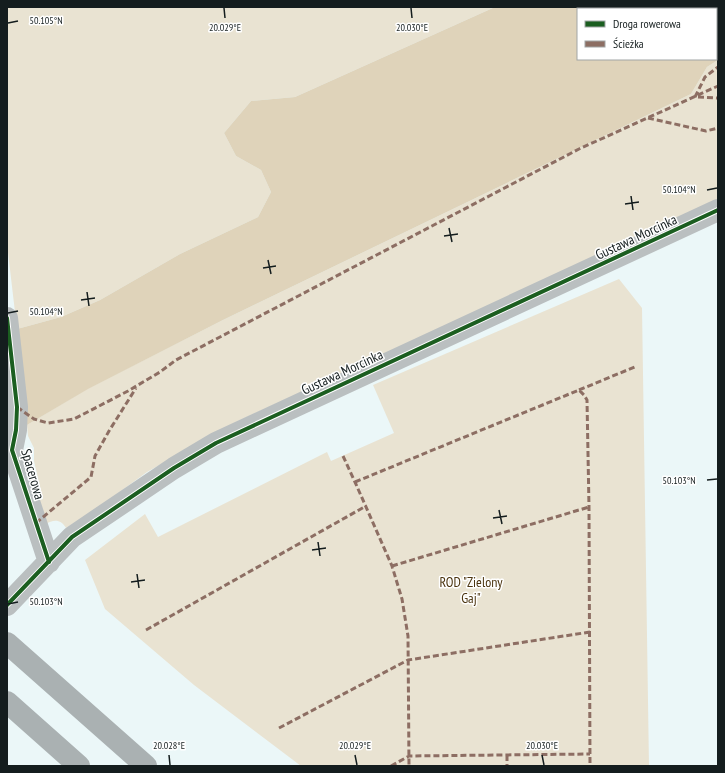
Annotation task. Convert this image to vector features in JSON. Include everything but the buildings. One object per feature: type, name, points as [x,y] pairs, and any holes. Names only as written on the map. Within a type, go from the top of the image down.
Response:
[{"type":"highway","points":[[7,643],[146,766]]},
{"type":"highway","points":[[7,702],[79,766]]},
{"type":"street","name":"Gustawa Morcinka","points":[[7,605],[72,537],[174,468],[216,443],[718,210]]},
{"type":"street","name":"Spacerowa","points":[[7,318],[17,407],[16,430],[12,450],[49,562]]},
{"type":"green space","points":[[7,7],[495,7],[295,97],[251,101],[224,133],[236,156],[261,170],[271,192],[258,217],[180,254],[100,300],[61,317],[17,329],[7,244]]},
{"type":"green space","points":[[599,7],[718,7],[718,55],[717,8]]},
{"type":"green space","points":[[718,60],[718,201],[238,421],[147,472],[95,510],[66,528],[60,521],[51,521],[45,524],[36,501],[43,499],[34,461],[34,448],[28,436],[27,425],[87,389],[223,320],[691,94],[707,67]]},
{"type":"green space","name":"ROD \"Zielony Gaj\"","points":[[619,279],[642,308],[649,766],[301,766],[194,685],[105,609],[85,560],[145,514],[158,537],[327,452],[331,461],[394,433],[373,385]]},
{"type":"shaded area","points":[[495,7],[599,7],[600,8],[577,8],[577,60],[717,60],[717,47],[718,60],[707,67],[691,94],[223,320],[88,389],[27,425],[17,329],[61,317],[100,300],[180,254],[258,217],[271,192],[261,170],[236,156],[224,133],[251,101],[295,97]]},
{"type":"marked path","points":[[695,97],[705,77],[718,67]]},
{"type":"marked path","points":[[17,407],[34,419],[48,423],[74,419],[128,391],[160,372],[176,360],[579,149],[718,86]]},
{"type":"marked path","points":[[698,97],[718,98]]},
{"type":"marked path","points":[[648,118],[706,131],[718,128]]},
{"type":"marked path","points":[[579,390],[637,366]]},
{"type":"marked path","points":[[36,523],[91,477],[95,456],[136,388]]},
{"type":"marked path","points":[[355,482],[579,390],[584,395],[587,400],[589,507],[590,766]]},
{"type":"marked path","points":[[343,456],[392,566],[402,599],[408,636],[409,766]]},
{"type":"marked path","points":[[146,630],[366,506]]},
{"type":"marked path","points":[[392,566],[589,507]]},
{"type":"marked path","points":[[279,728],[408,660],[590,632]]},
{"type":"marked path","points":[[391,766],[409,756],[590,754]]},
{"type":"marked path","points":[[507,755],[507,766]]},
{"type":"cycle path","points":[[7,605],[72,537],[174,468],[216,443],[718,210]]},
{"type":"cycle path","points":[[7,318],[17,407],[16,430],[12,450],[49,562]]}]
